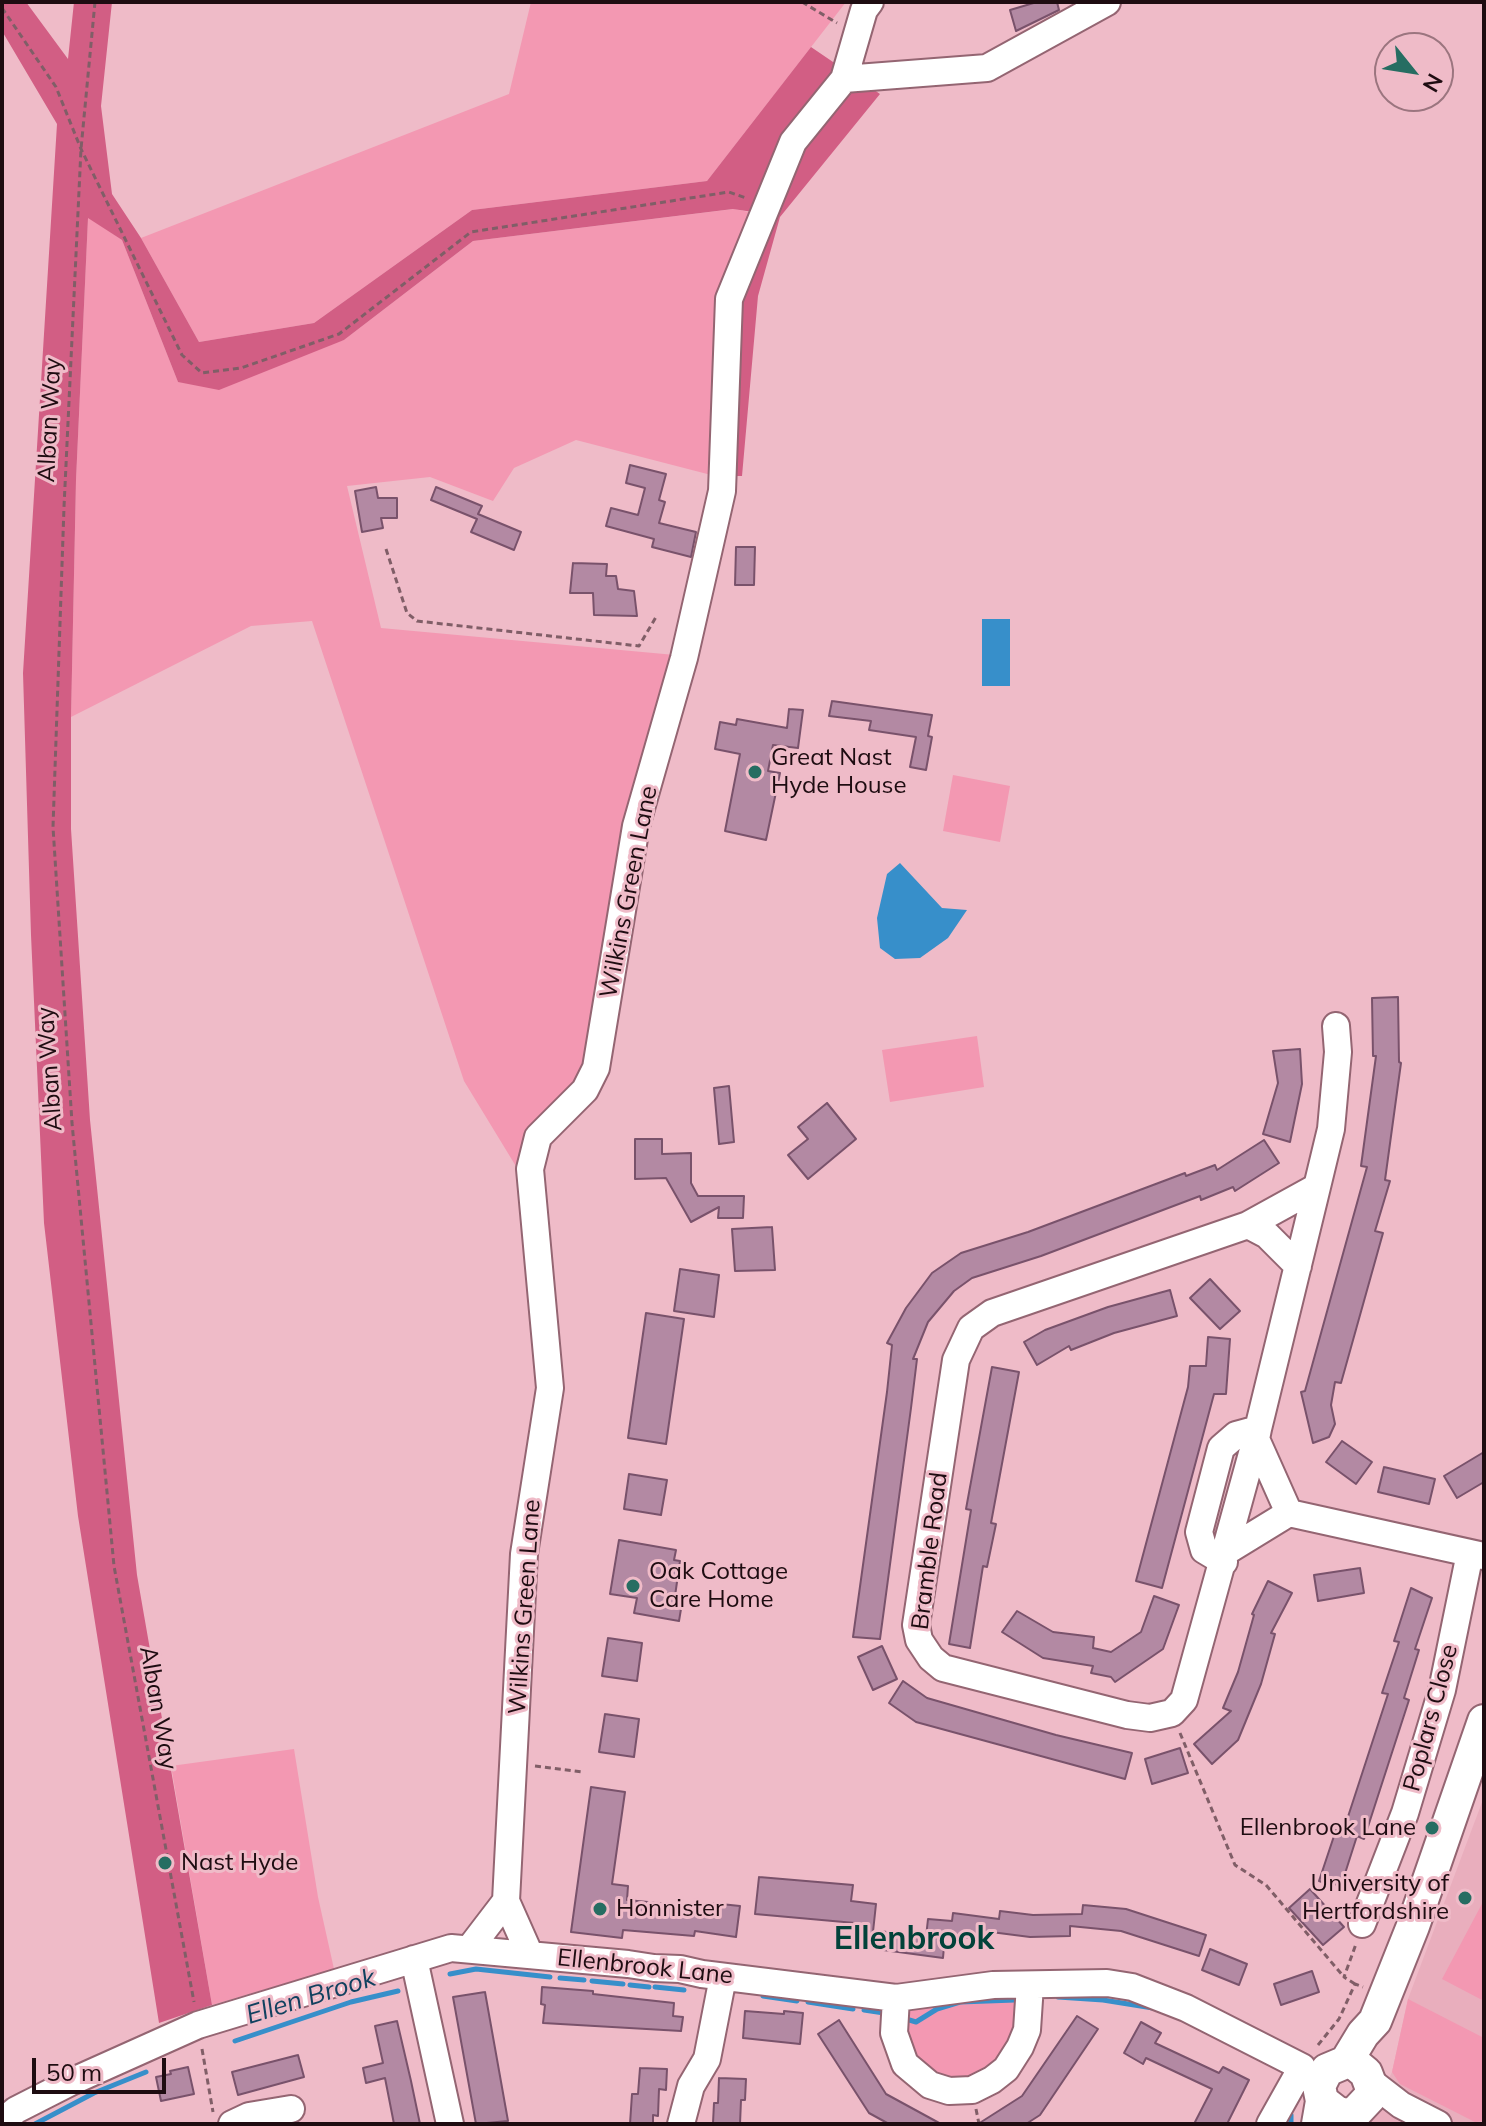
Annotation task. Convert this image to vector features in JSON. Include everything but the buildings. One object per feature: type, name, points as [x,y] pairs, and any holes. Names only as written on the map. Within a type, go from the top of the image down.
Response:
[{"type":"main road","points":[[1337,2092],[1376,2037],[1380,2008],[1413,1926],[1484,1721]]},
{"type":"street","points":[[870,2],[864,10],[844,79],[987,68],[1107,2]]},
{"type":"street","name":"Wilkins Green Lane","points":[[530,1955],[506,1901],[524,1554],[550,1388],[530,1169],[538,1137],[585,1090],[596,1068],[636,826],[684,658],[722,491],[729,299],[793,142],[844,79]]},
{"type":"street","points":[[1172,1713],[1184,1700],[1189,1688],[1226,1557],[1331,1129],[1338,1052],[1336,1026]]},
{"type":"street","name":"Bramble Road","points":[[1172,1713],[1150,1718],[1066,1700],[943,1668],[924,1649],[916,1625],[956,1360],[971,1328],[992,1313],[1248,1225],[1317,1187]]},
{"type":"street","points":[[1248,1225],[1267,1235],[1298,1266]]},
{"type":"street","points":[[1257,1434],[1289,1513]]},
{"type":"street","points":[[1226,1557],[1289,1513],[1477,1554]]},
{"type":"street","name":"Poplars Close","points":[[1362,1924],[1405,1813],[1442,1690],[1477,1554]]},
{"type":"street","points":[[470,1948],[506,1901]]},
{"type":"street","name":"Ellenbrook Lane","points":[[2,2122],[16,2110],[73,2081],[198,2025],[451,1948],[680,1969],[896,1998],[993,1985],[1107,1983],[1132,1987],[1186,2008],[1337,2092]]},
{"type":"street","points":[[414,1959],[450,2124]]},
{"type":"street","points":[[681,2124],[691,2086],[707,2059],[723,1977]]},
{"type":"street","points":[[896,1998],[894,2033],[905,2064],[930,2085],[949,2091],[972,2090],[1006,2069],[1020,2047],[1027,2030],[1030,1985]]},
{"type":"street","points":[[1337,2092],[1416,2124]]},
{"type":"street","points":[[1270,2124],[1337,2092],[1401,2105],[1438,2124]]},
{"type":"street","points":[[232,2124],[249,2116],[291,2109]]},
{"type":"path","name":"Alban Way","points":[[95,2],[81,149],[53,827],[72,1123],[114,1566],[215,2124]]},
{"type":"path","points":[[802,2],[857,36]]},
{"type":"path","points":[[2,8],[56,87],[81,149],[182,355],[202,373],[241,368],[339,334],[471,232],[729,192],[767,205]]},
{"type":"path","points":[[386,549],[407,613],[417,621],[639,646],[656,617]]},
{"type":"path","points":[[1172,1713],[1235,1865],[1266,1885],[1344,1977],[1380,2008]]},
{"type":"path","points":[[514,1764],[582,1772]]},
{"type":"path","points":[[1344,1977],[1362,1924]]},
{"type":"path","points":[[1337,2092],[1311,2051],[1339,2019],[1355,1984]]},
{"type":"shaded area","points":[[2,2],[26,2],[68,59],[74,2],[112,2],[101,106],[112,194],[141,238],[199,342],[314,323],[472,210],[707,181],[811,47],[880,94],[780,217],[758,296],[742,476],[715,476],[753,212],[733,209],[473,241],[344,340],[219,390],[178,382],[122,240],[88,218],[76,480],[71,829],[90,1120],[137,1575],[212,2005],[159,2023],[78,1516],[44,1223],[23,673],[57,124],[2,31]]},
{"type":"shaded area","points":[[531,2],[846,2],[707,181],[472,210],[314,323],[199,342],[141,238],[509,94]]},
{"type":"shaded area","points":[[734,209],[754,213],[715,476],[576,440],[514,468],[493,501],[430,477],[347,486],[381,628],[675,655],[625,820],[603,944],[596,1020],[587,1067],[533,1132],[517,1168],[464,1081],[312,621],[251,626],[71,717],[76,480],[88,217],[122,240],[178,382],[344,340],[473,241]]},
{"type":"shaded area","points":[[953,775],[1010,786],[1000,842],[943,831]]},
{"type":"shaded area","points":[[977,1036],[984,1087],[890,1102],[882,1050]]},
{"type":"shaded area","points":[[294,1749],[318,1897],[334,1969],[212,2005],[171,1766]]},
{"type":"shaded area","name":"University of Hertfordshire","points":[[1484,1797],[1484,2124],[1366,2124],[1392,2072],[1408,1999]]},
{"type":"shaded area","points":[[1484,1900],[1484,2001],[1442,1979]]},
{"type":"shaded area","points":[[1030,1985],[1027,2030],[992,2080],[918,2077],[896,1998]]},
{"type":"shaded area","points":[[1408,1999],[1484,2038],[1484,2121],[1475,2122],[1400,2084],[1392,2072]]},
{"type":"water","points":[[982,619],[1010,619],[1010,686],[982,686]]},
{"type":"water","points":[[900,863],[942,908],[967,910],[948,938],[920,958],[895,959],[880,948],[877,918],[887,874]]},
{"type":"waterway","name":"Ellen Brook","points":[[450,1974],[476,1969],[550,1977]]},
{"type":"waterway","name":"Ellen Brook","points":[[560,1978],[584,1980]]},
{"type":"waterway","name":"Ellen Brook","points":[[592,1981],[623,1984]]},
{"type":"waterway","name":"Ellen Brook","points":[[630,1985],[649,1987]]},
{"type":"waterway","name":"Ellen Brook","points":[[655,1987],[684,1990]]},
{"type":"waterway","name":"Ellen Brook","points":[[235,2041],[351,2002],[398,1991]]},
{"type":"waterway","name":"Ellen Brook","points":[[763,1996],[797,2001]]},
{"type":"waterway","name":"Ellen Brook","points":[[1058,1997],[1153,2008]]},
{"type":"waterway","name":"Ellen Brook","points":[[906,2019],[916,2022],[937,2009],[960,2002],[1015,2000]]},
{"type":"waterway","name":"Ellen Brook","points":[[808,2002],[853,2009]]},
{"type":"waterway","name":"Ellen Brook","points":[[864,2010],[884,2013]]},
{"type":"waterway","name":"Ellen Brook","points":[[35,2124],[94,2093],[146,2072]]},
{"type":"waterway","points":[[1291,2115],[1291,2124]]},
{"type":"place","name":"Great Nast Hyde House","points":[[755,772]]},
{"type":"place","name":"Oak Cottage Care Home","points":[[633,1586]]},
{"type":"place","name":"Ellenbrook Lane","points":[[1432,1828]]},
{"type":"place","name":"Nast Hyde","points":[[165,1863]]},
{"type":"place","name":"University of Hertfordshire","points":[[1465,1898]]},
{"type":"place","name":"Honnister","points":[[600,1909]]},
{"type":"district","name":"Ellenbrook","points":[[914,1939]]}]
